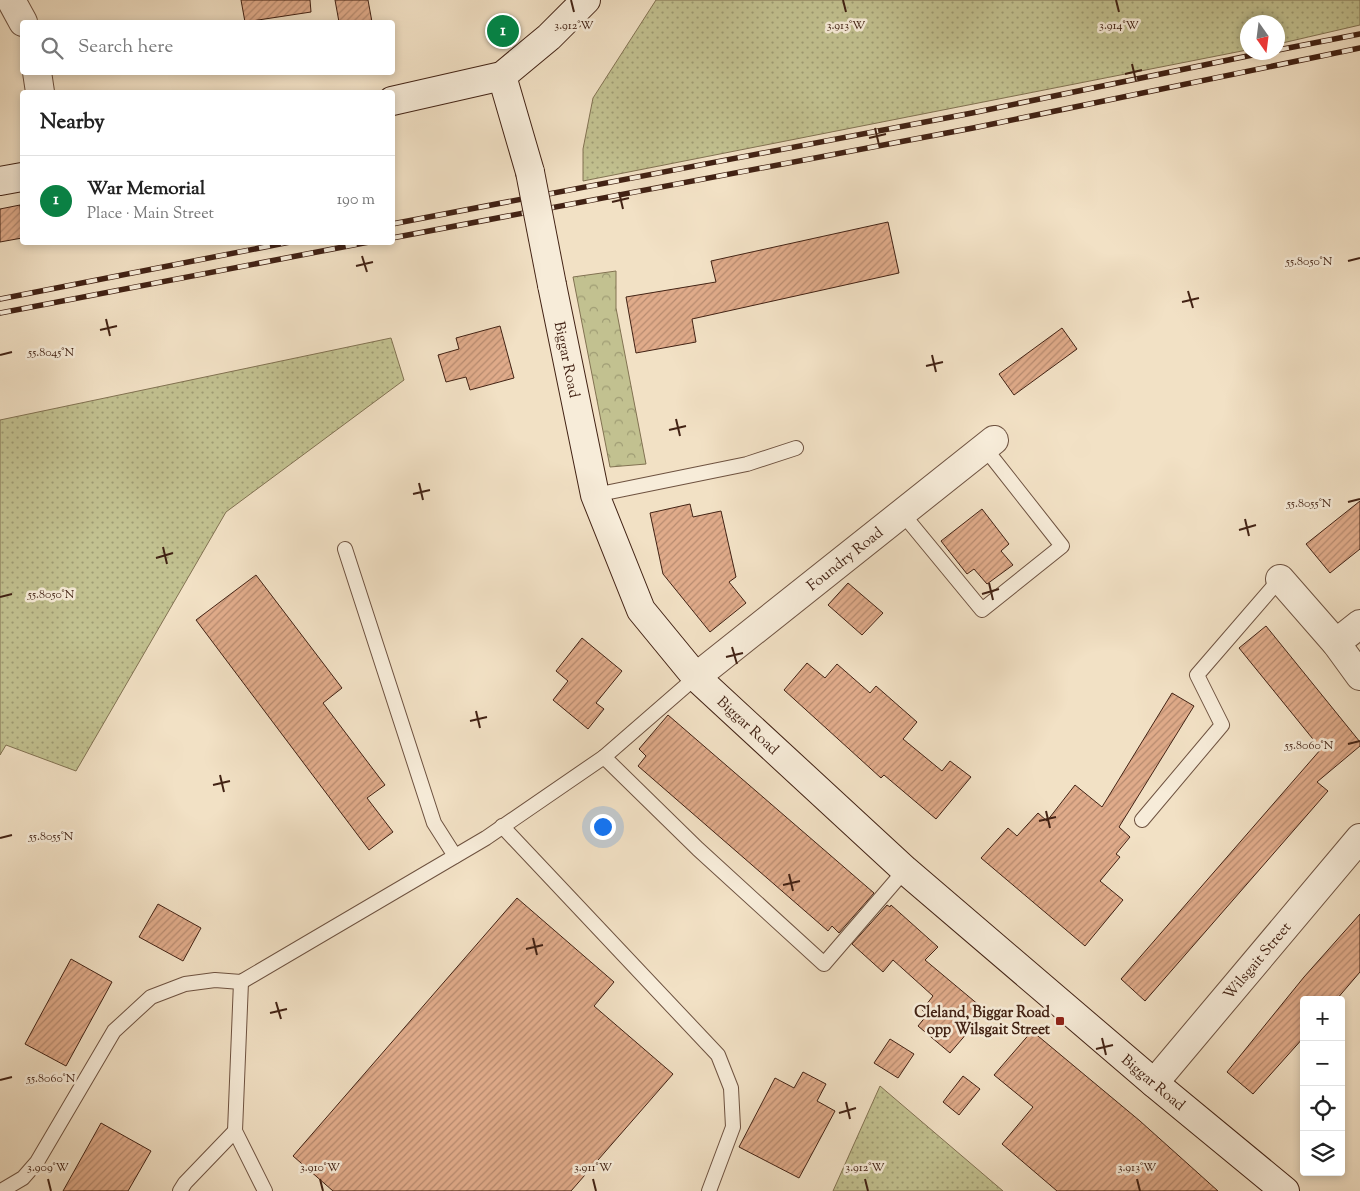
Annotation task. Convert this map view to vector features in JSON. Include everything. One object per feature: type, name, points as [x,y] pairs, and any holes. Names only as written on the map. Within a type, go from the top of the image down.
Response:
[{"type":"street","points":[[11,0],[22,20]]},
{"type":"street","points":[[395,100],[502,76],[549,37],[586,0]]},
{"type":"street","points":[[37,75],[40,90]]},
{"type":"street","name":"Biggar Road","points":[[502,76],[530,172],[595,495],[641,610],[696,677],[905,870],[1154,1083],[1285,1191]]},
{"type":"street","points":[[0,181],[20,177]]},
{"type":"street","name":"Foundry Road","points":[[696,677],[989,444]]},
{"type":"street","points":[[1280,579],[1336,643],[1360,676]]},
{"type":"street","points":[[1336,643],[1360,624]]},
{"type":"street","name":"Wilsgait Street","points":[[1154,1083],[1360,838]]},
{"type":"lane","points":[[902,513],[982,610],[1062,546],[989,444]]},
{"type":"lane","points":[[595,495],[747,464],[796,448]]},
{"type":"lane","points":[[344,548],[434,823],[455,856]]},
{"type":"lane","points":[[1142,820],[1222,725],[1197,675],[1280,579]]},
{"type":"lane","points":[[1,1191],[23,1178],[37,1162],[114,1032],[151,997],[184,984],[215,980],[241,982],[455,856],[604,758],[696,677]]},
{"type":"lane","points":[[604,758],[698,849],[824,964],[905,870]]},
{"type":"lane","points":[[502,826],[718,1055],[731,1088],[733,1127],[709,1191]]},
{"type":"lane","points":[[241,982],[235,1131],[265,1191]]},
{"type":"lane","points":[[180,1191],[184,1183],[235,1131]]},
{"type":"green space","points":[[656,0],[1360,0],[1360,25],[1285,42],[1285,15],[1240,15],[1240,51],[583,181],[583,149],[593,98]]},
{"type":"green space","points":[[616,271],[616,308],[646,464],[610,467],[573,277]]},
{"type":"green space","points":[[391,338],[404,380],[226,512],[76,771],[6,745],[0,755],[0,420]]},
{"type":"green space","points":[[880,1086],[1003,1191],[833,1191]]},
{"type":"building","points":[[241,0],[310,0],[311,12],[258,20],[245,20]]},
{"type":"building","points":[[335,0],[368,0],[372,20],[339,20]]},
{"type":"building","points":[[20,205],[20,238],[0,242],[0,209]]},
{"type":"building","points":[[888,222],[899,273],[692,319],[696,342],[636,353],[626,297],[716,282],[711,261]]},
{"type":"building","points":[[500,326],[514,378],[470,390],[466,377],[446,382],[438,355],[459,349],[456,338]]},
{"type":"building","points":[[1062,328],[1077,349],[1014,395],[999,374]]},
{"type":"building","points":[[1360,501],[1360,549],[1330,573],[1306,544]]},
{"type":"building","points":[[690,504],[693,517],[721,511],[736,577],[729,582],[746,603],[710,632],[663,574],[650,513]]},
{"type":"building","points":[[982,509],[1009,544],[1001,551],[1013,565],[987,584],[974,569],[967,574],[941,541]]},
{"type":"building","points":[[256,575],[342,688],[323,703],[385,785],[367,798],[393,832],[369,850],[196,620]]},
{"type":"building","points":[[848,583],[883,613],[862,635],[828,605]]},
{"type":"building","points":[[1266,626],[1360,742],[1360,746],[1317,782],[1328,791],[1145,1001],[1121,979],[1321,749],[1239,648]]},
{"type":"building","points":[[582,638],[622,671],[596,703],[604,709],[588,729],[553,700],[568,681],[556,671]]},
{"type":"building","points":[[807,663],[825,678],[837,664],[870,693],[876,686],[917,722],[903,739],[942,771],[950,761],[971,777],[936,819],[884,775],[881,778],[784,690]]},
{"type":"building","points":[[1172,693],[1194,706],[1119,827],[1130,837],[1116,854],[1120,857],[1100,881],[1123,900],[1085,946],[981,858],[1008,828],[1017,836],[1038,813],[1047,821],[1075,785],[1102,807]]},
{"type":"building","points":[[668,715],[874,893],[839,933],[832,926],[828,931],[638,766],[646,756],[639,749]]},
{"type":"building","points":[[517,898],[614,982],[594,1006],[673,1074],[571,1191],[333,1191],[293,1156]]},
{"type":"building","points":[[158,904],[201,928],[183,961],[139,937]]},
{"type":"building","points":[[887,905],[890,907],[891,905],[938,947],[925,960],[986,1011],[950,1053],[918,1026],[927,1015],[922,1010],[933,996],[893,960],[883,972],[852,944]]},
{"type":"building","points":[[1360,914],[1360,972],[1339,996],[1300,996],[1300,1041],[1253,1094],[1227,1072],[1304,977]]},
{"type":"building","points":[[71,959],[112,982],[66,1066],[25,1044]]},
{"type":"building","points":[[1032,1031],[1140,1121],[1218,1191],[1057,1191],[1002,1144],[1033,1107],[994,1075]]},
{"type":"building","points":[[890,1039],[914,1054],[898,1078],[874,1063]]},
{"type":"building","points":[[803,1072],[826,1084],[817,1101],[835,1111],[799,1178],[739,1147],[775,1078],[794,1088]]},
{"type":"building","points":[[963,1076],[980,1089],[959,1115],[943,1102]]},
{"type":"building","points":[[101,1123],[151,1151],[128,1191],[63,1191]]},
{"type":"railway","points":[[1285,49],[1360,34]]},
{"type":"railway","points":[[395,237],[973,128],[1360,48]]},
{"type":"railway","points":[[395,223],[972,113],[1240,58]]},
{"type":"railway","points":[[0,299],[275,245]]},
{"type":"railway","points":[[0,313],[353,245]]},
{"type":"place","name":"War Memorial","points":[[503,31]]},
{"type":"place","name":"Cleland, Biggar Road opp Wilsgait Street","points":[[1060,1021]]}]
